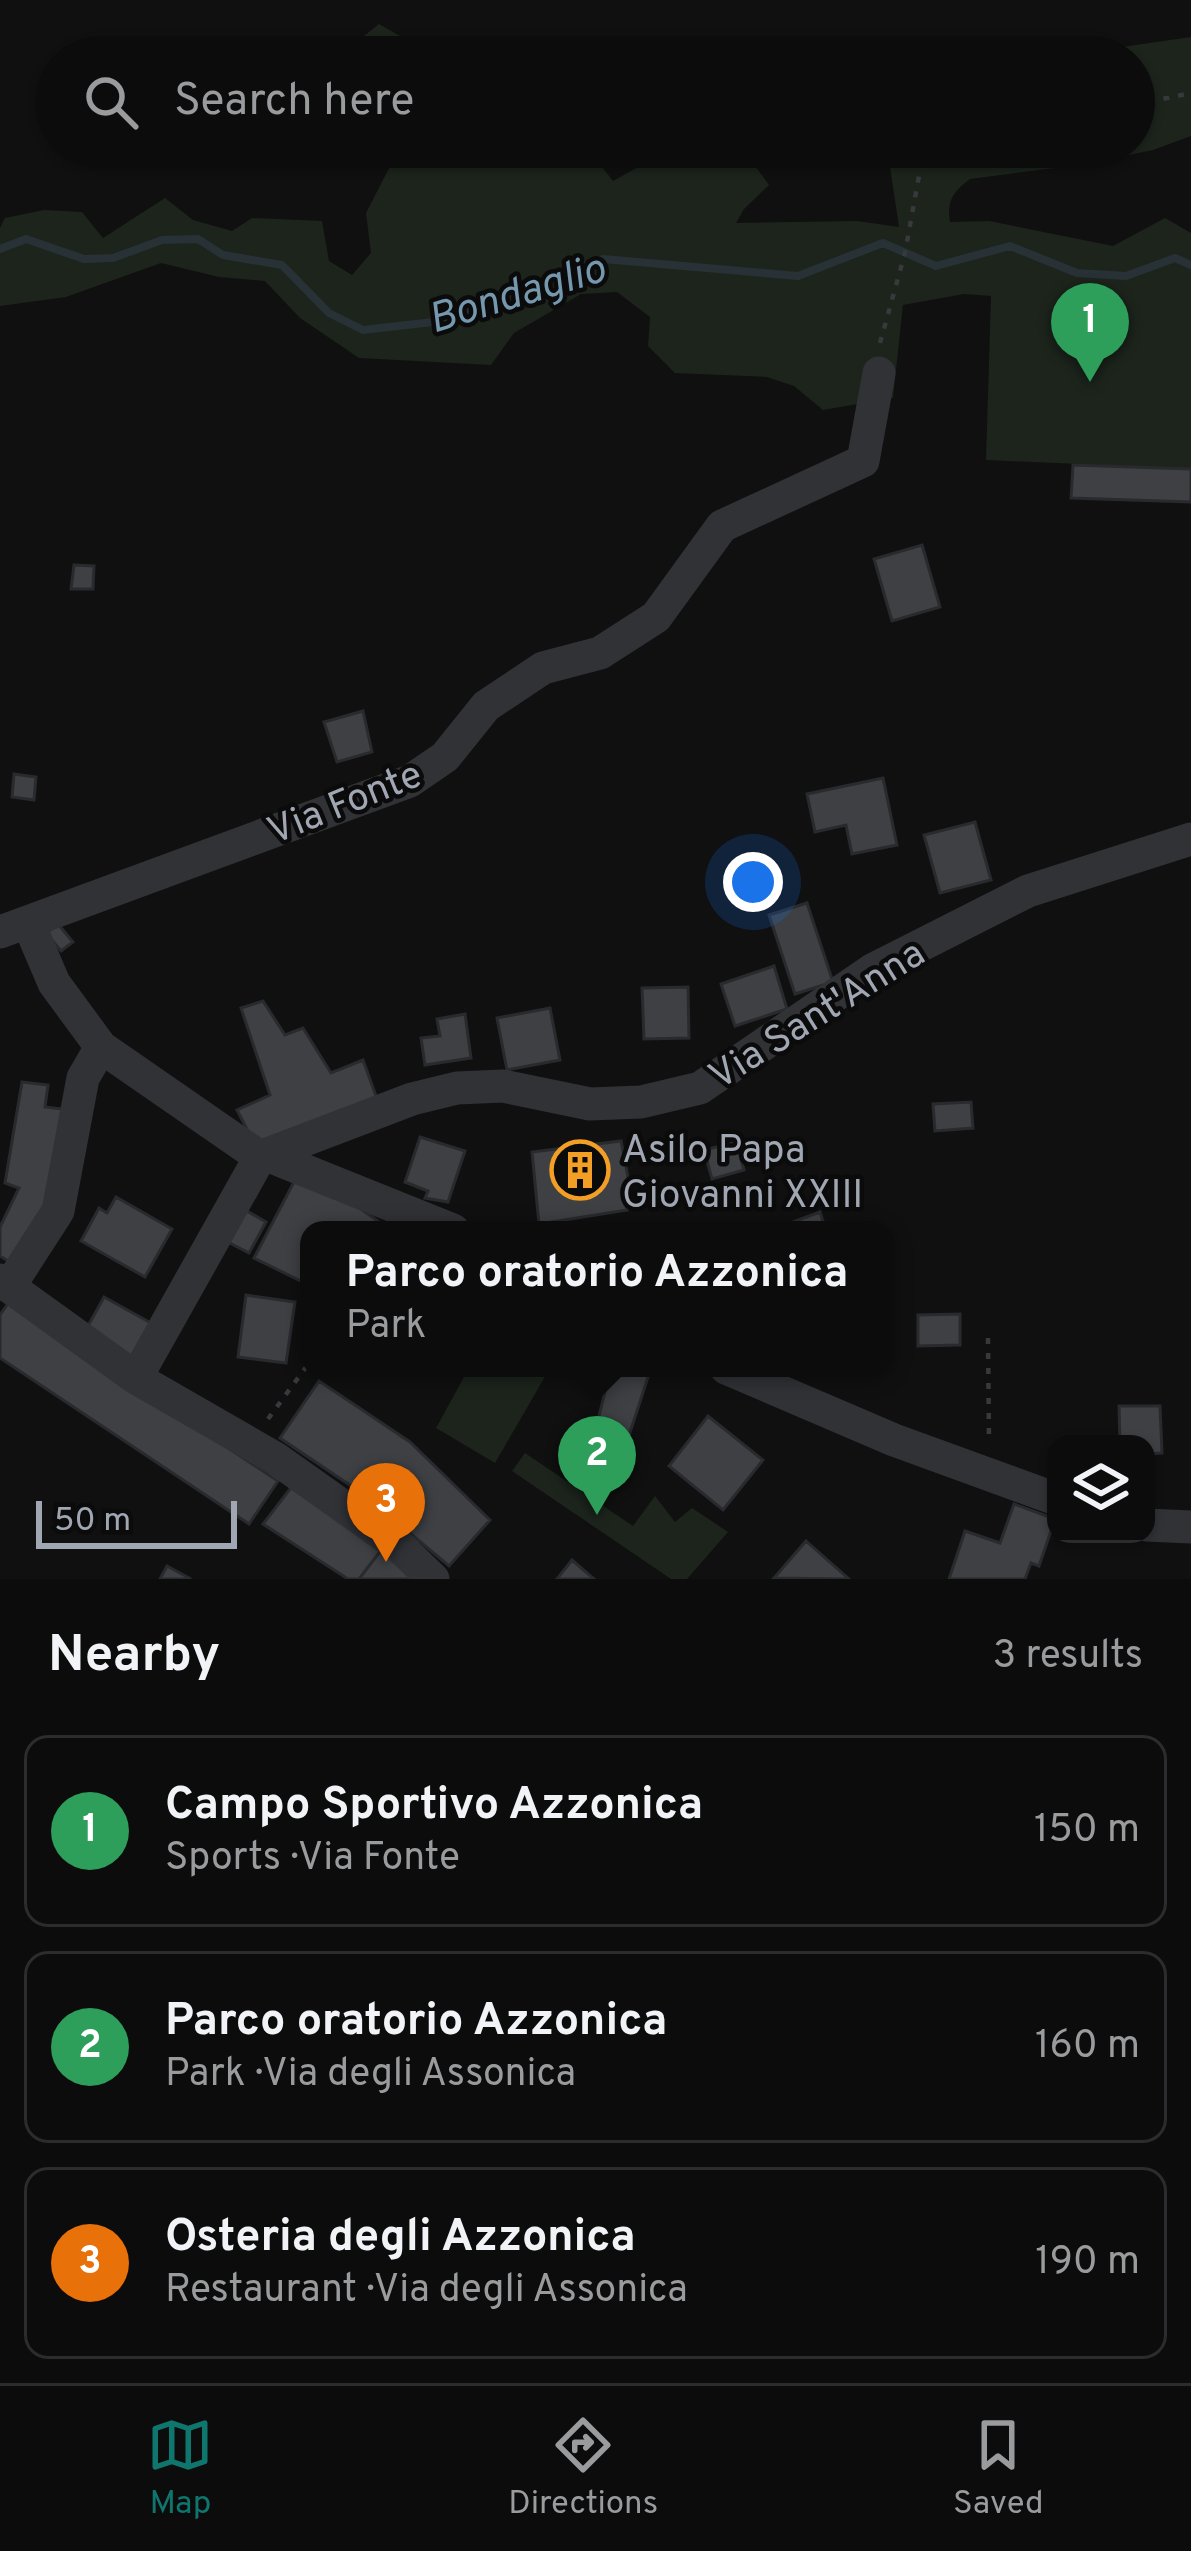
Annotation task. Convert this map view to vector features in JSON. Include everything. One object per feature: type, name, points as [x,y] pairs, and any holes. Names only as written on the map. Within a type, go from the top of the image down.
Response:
[{"type":"street","name":"Via Fonte","points":[[14,927],[410,781],[445,757],[486,706],[543,668],[600,653],[656,616],[722,526],[863,461],[879,373]]},
{"type":"street","name":"Via Sant'Anna","points":[[264,1157],[412,1099],[457,1088],[503,1086],[590,1104],[641,1102],[700,1088],[872,970],[1028,891],[1191,839]]},
{"type":"street","points":[[14,927],[101,1047],[264,1157],[430,1221]]},
{"type":"street","points":[[101,1047],[83,1078],[58,1211],[4,1283],[136,1378],[250,1443],[399,1546],[433,1579]]},
{"type":"street","points":[[136,1378],[264,1157]]},
{"type":"street","points":[[749,1377],[893,1440],[1047,1496]]},
{"type":"street","points":[[1155,1525],[1191,1527]]},
{"type":"path","points":[[1155,101],[1191,93]]},
{"type":"path","points":[[879,373],[879,349],[905,253],[920,168]]},
{"type":"path","points":[[988,1338],[989,1477]]},
{"type":"path","points":[[250,1443],[300,1375]]},
{"type":"shaded area","points":[[379,24],[400,36],[364,36]]},
{"type":"shaded area","points":[[1191,37],[1191,136],[1155,149],[1155,42]]},
{"type":"shaded area","points":[[389,168],[603,168],[613,181],[636,168],[756,168],[769,185],[736,223],[857,221],[899,227],[890,168],[1055,168],[970,179],[952,197],[950,222],[989,221],[1113,246],[1165,218],[1191,233],[1191,469],[986,460],[991,296],[964,294],[903,305],[893,398],[823,410],[794,386],[767,377],[675,373],[648,346],[650,317],[617,292],[581,294],[514,333],[491,365],[359,358],[300,318],[265,281],[219,277],[161,263],[66,297],[0,306],[0,228],[5,218],[44,210],[82,212],[103,238],[165,198],[193,220],[232,231],[252,218],[322,221],[329,261],[352,275],[371,253],[366,213]]},
{"type":"shaded area","points":[[464,1377],[545,1377],[495,1463],[436,1428]]},
{"type":"shaded area","points":[[525,1453],[633,1526],[655,1496],[675,1522],[692,1508],[728,1532],[687,1579],[671,1579],[512,1471]]},
{"type":"building","points":[[1073,465],[1191,469],[1191,502],[1071,498]]},
{"type":"building","points":[[922,545],[940,607],[892,621],[874,559]]},
{"type":"building","points":[[74,565],[94,566],[93,589],[71,589]]},
{"type":"building","points":[[363,711],[372,752],[337,762],[324,722]]},
{"type":"building","points":[[14,774],[36,777],[34,800],[12,797]]},
{"type":"building","points":[[883,778],[897,845],[852,854],[846,825],[815,832],[807,794]]},
{"type":"building","points":[[975,822],[991,880],[940,893],[924,835]]},
{"type":"building","points":[[807,903],[833,982],[795,994],[769,915]]},
{"type":"building","points":[[58,924],[73,942],[61,951],[46,933]]},
{"type":"building","points":[[774,966],[787,1009],[735,1026],[721,984]]},
{"type":"building","points":[[688,987],[689,1038],[644,1039],[642,988]]},
{"type":"building","points":[[263,1001],[285,1035],[303,1028],[331,1073],[363,1060],[380,1107],[259,1153],[237,1110],[270,1095],[241,1008]]},
{"type":"building","points":[[550,1008],[560,1060],[507,1070],[497,1018]]},
{"type":"building","points":[[465,1014],[471,1058],[425,1065],[421,1038],[440,1036],[437,1019]]},
{"type":"building","points":[[22,1082],[48,1085],[45,1107],[62,1109],[46,1210],[13,1264],[0,1256],[0,1227],[19,1188],[5,1183]]},
{"type":"building","points":[[971,1102],[973,1128],[935,1131],[933,1104]]},
{"type":"building","points":[[420,1137],[465,1151],[448,1202],[425,1198],[428,1191],[405,1182]]},
{"type":"building","name":"Asilo Papa Giovanni XXIII","points":[[621,1141],[630,1188],[622,1189],[627,1210],[539,1221],[532,1152]]},
{"type":"building","points":[[736,1142],[744,1170],[712,1179],[704,1150]]},
{"type":"building","points":[[295,1180],[331,1188],[378,1221],[300,1221],[300,1281],[254,1258]]},
{"type":"building","points":[[116,1197],[172,1229],[145,1277],[81,1241],[99,1208],[107,1213]]},
{"type":"building","points":[[240,1207],[266,1222],[249,1253],[222,1239]]},
{"type":"building","points":[[820,1212],[823,1221],[796,1221]]},
{"type":"building","points":[[246,1295],[295,1302],[286,1363],[238,1357]]},
{"type":"building","points":[[104,1297],[151,1323],[129,1362],[83,1335]]},
{"type":"building","points":[[9,1302],[278,1481],[249,1524],[0,1358],[0,1315]]},
{"type":"building","points":[[960,1314],[960,1345],[918,1346],[918,1315]]},
{"type":"building","points":[[609,1377],[648,1377],[625,1448],[593,1440]]},
{"type":"building","points":[[319,1381],[410,1442],[490,1520],[449,1566],[366,1496],[280,1438]]},
{"type":"building","points":[[1119,1406],[1160,1406],[1162,1453],[1155,1453],[1155,1435],[1120,1435]]},
{"type":"building","points":[[708,1416],[763,1460],[723,1510],[669,1466]]},
{"type":"building","points":[[293,1485],[385,1545],[359,1579],[348,1579],[263,1524]]},
{"type":"building","points":[[1014,1504],[1047,1516],[1047,1542],[1039,1566],[1031,1563],[1025,1579],[949,1579],[965,1531],[1000,1543]]},
{"type":"building","points":[[806,1541],[849,1579],[774,1578]]},
{"type":"building","points":[[385,1545],[417,1579],[359,1579]]},
{"type":"building","points":[[572,1560],[594,1579],[557,1579]]},
{"type":"building","points":[[167,1566],[191,1579],[160,1579]]},
{"type":"waterway","name":"Bondaglio","points":[[0,249],[26,239],[84,259],[113,258],[162,240],[198,239],[223,255],[282,265],[329,313],[363,330],[433,322],[603,259],[798,276],[883,243],[936,266],[1010,246],[1077,273],[1126,276],[1175,258],[1191,265]]},
{"type":"place","name":"Campo Sportivo Azzonica","points":[[1090,382]]},
{"type":"place","name":"Asilo Papa Giovanni XXIII","points":[[580,1170]]},
{"type":"place","name":"Parco oratorio Azzonica","points":[[597,1515]]},
{"type":"place","name":"Osteria degli Azzonica","points":[[386,1562]]}]
